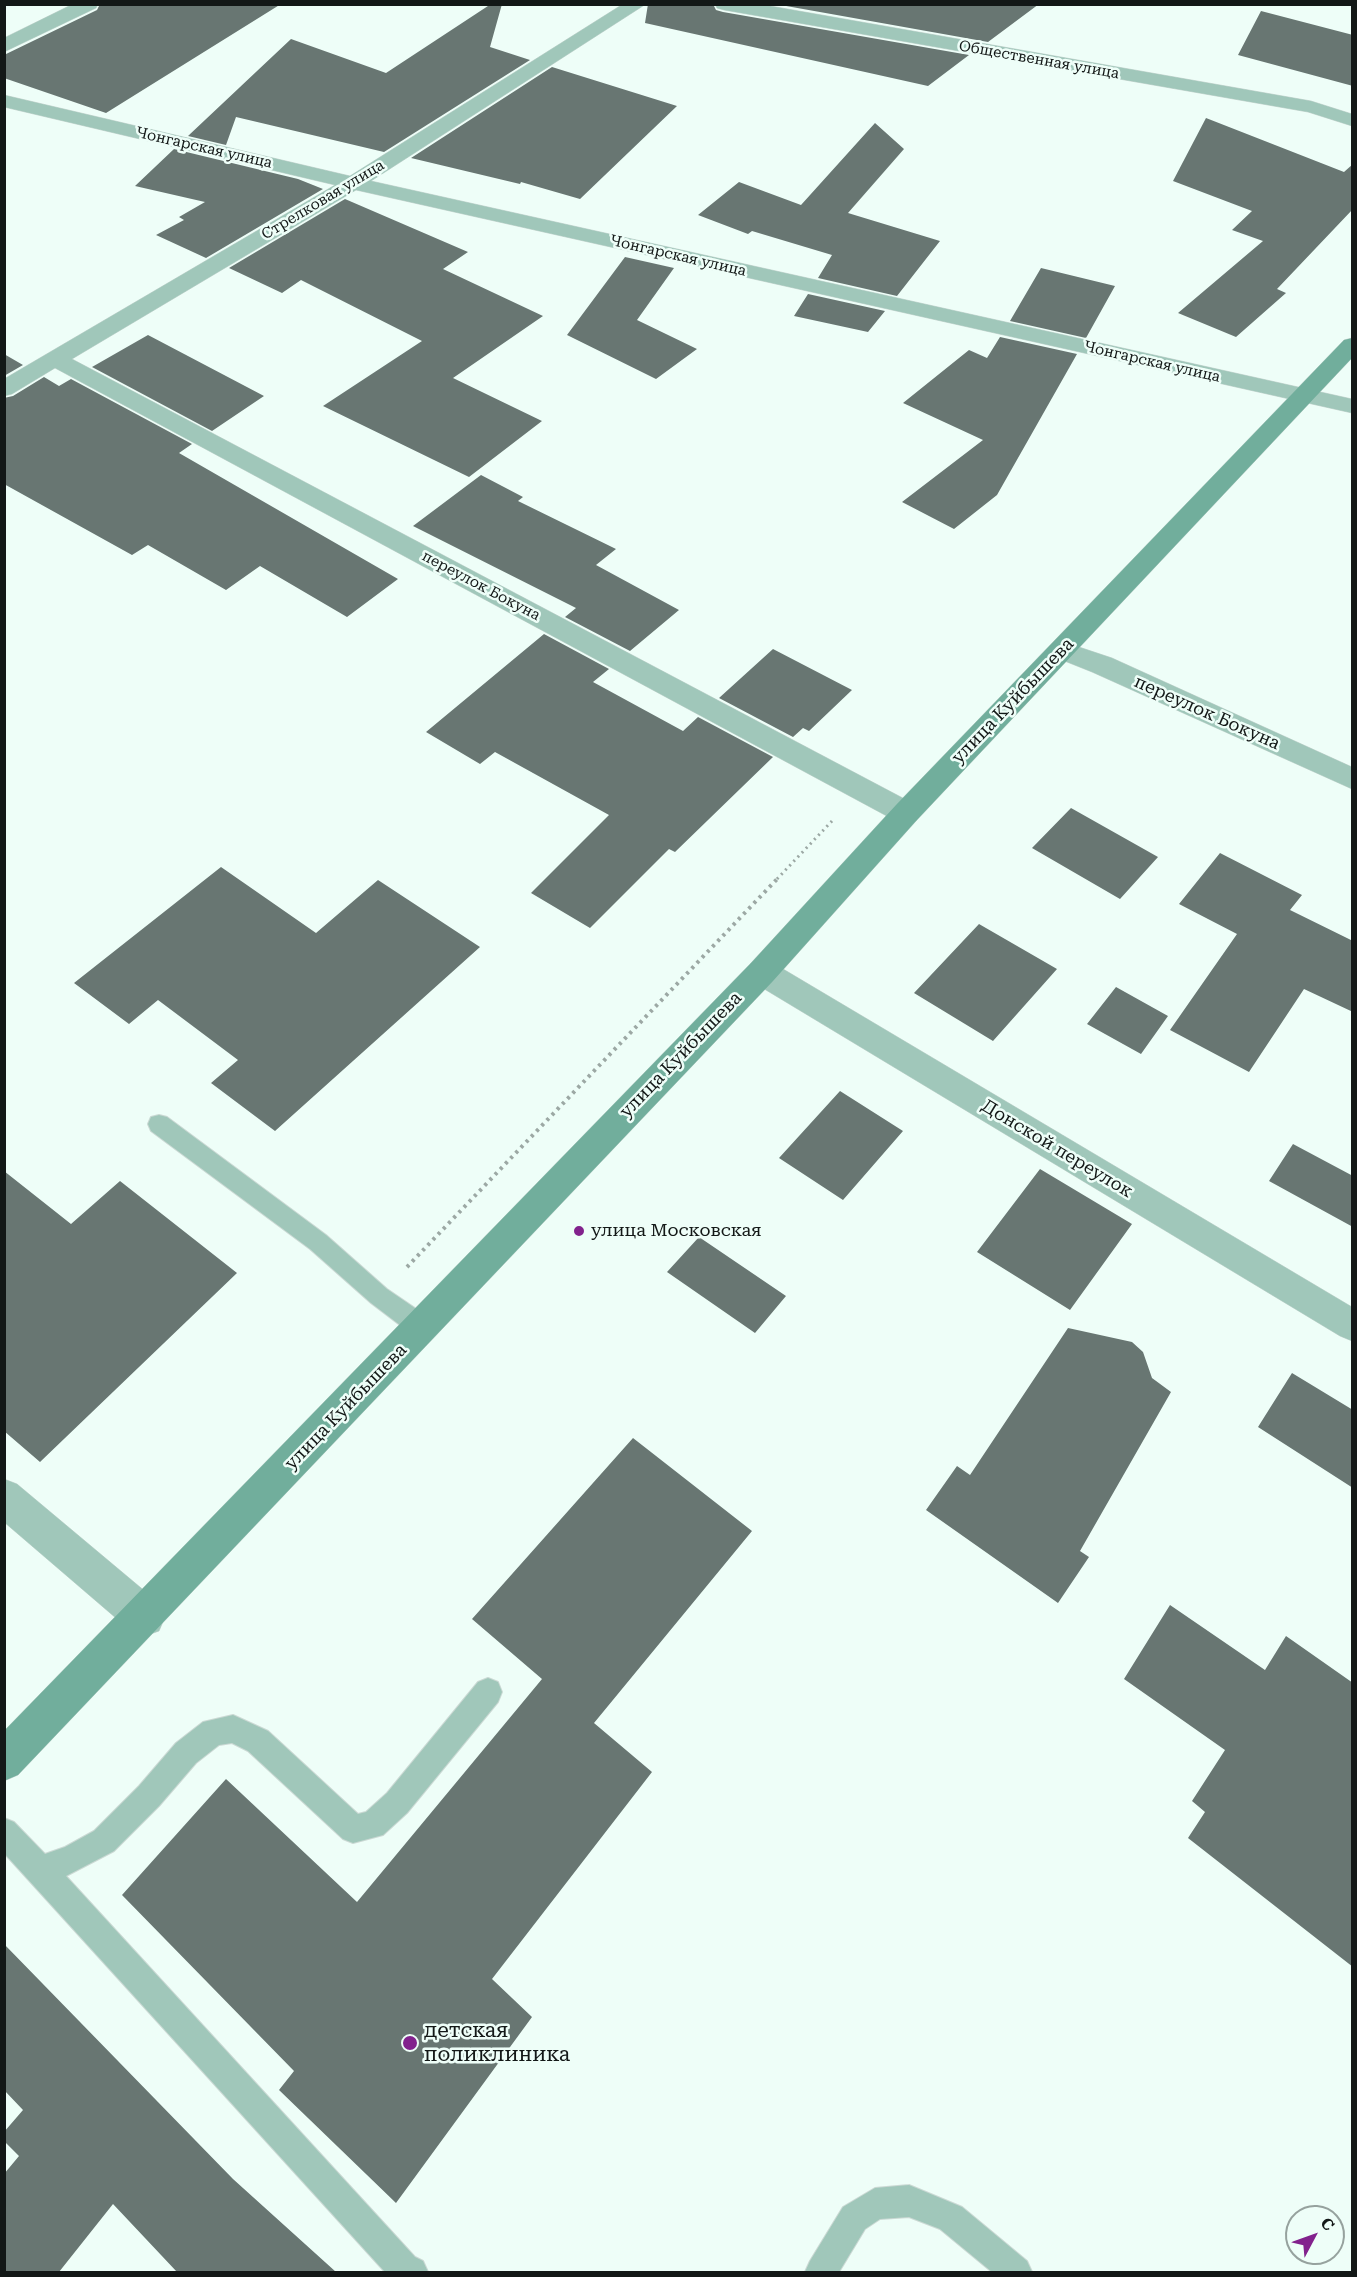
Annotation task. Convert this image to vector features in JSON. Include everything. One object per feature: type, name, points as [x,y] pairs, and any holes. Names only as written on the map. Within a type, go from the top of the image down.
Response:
[{"type":"main road","name":"улица Куйбышева","points":[[4,1761],[145,1617],[762,972],[906,813],[1353,345]]},
{"type":"street","points":[[4,46],[89,4]]},
{"type":"street","name":"Стрелковая улица","points":[[4,389],[353,183],[637,4]]},
{"type":"street","name":"Общественная улица","points":[[724,4],[1311,107],[1353,120]]},
{"type":"street","name":"Чонгарская улица","points":[[4,101],[353,183],[1353,406]]},
{"type":"street","name":"переулок Бокуна","points":[[56,359],[906,813]]},
{"type":"street","name":"переулок Бокуна","points":[[1061,650],[1102,666],[1353,779]]},
{"type":"street","name":"Донской переулок","points":[[762,972],[1353,1325]]},
{"type":"street","points":[[4,1497],[145,1617]]},
{"type":"lane","points":[[159,1124],[318,1242],[379,1296],[422,1328]]},
{"type":"lane","points":[[41,1870],[72,1859],[104,1841],[149,1796],[186,1753],[213,1732],[233,1729],[258,1741],[353,1829],[373,1826],[397,1803],[488,1692]]},
{"type":"lane","points":[[4,1832],[404,2269],[412,2272]]},
{"type":"lane","points":[[821,2272],[854,2218],[875,2204],[909,2201],[951,2218],[1016,2272]]},
{"type":"path","points":[[379,1296],[459,1215],[862,790]]},
{"type":"building","points":[[100,4],[281,4],[106,113],[4,78],[4,55],[97,10]]},
{"type":"building","points":[[491,4],[502,4],[490,47],[530,60],[384,152],[236,117],[226,145],[188,136],[291,39],[386,73]]},
{"type":"building","points":[[648,4],[713,4],[716,10],[723,12],[969,55],[928,86],[645,23]]},
{"type":"building","points":[[775,4],[1039,4],[988,42]]},
{"type":"building","points":[[1261,11],[1353,35],[1353,86],[1238,55]]},
{"type":"building","points":[[552,67],[677,106],[580,199],[521,182],[520,184],[411,158]]},
{"type":"building","points":[[1206,118],[1344,172],[1353,164],[1353,209],[1277,289],[1286,293],[1236,337],[1178,313],[1263,241],[1232,230],[1252,211],[1173,181]]},
{"type":"building","points":[[875,123],[904,149],[848,213],[940,241],[897,296],[818,278],[832,255],[752,231],[748,234],[698,215],[739,182],[801,205]]},
{"type":"building","points":[[174,149],[298,179],[323,189],[206,258],[156,235],[184,220],[179,217],[205,202],[135,186]]},
{"type":"building","points":[[345,199],[468,252],[443,269],[543,316],[453,378],[542,421],[469,477],[323,406],[422,341],[301,280],[282,293],[229,268]]},
{"type":"building","points":[[625,257],[674,268],[637,320],[697,349],[656,379],[567,335]]},
{"type":"building","points":[[1041,268],[1115,286],[1086,338],[1010,321]]},
{"type":"building","points":[[808,294],[885,311],[868,332],[794,316]]},
{"type":"building","points":[[148,335],[264,396],[212,431],[92,367]]},
{"type":"building","points":[[1000,337],[1077,354],[997,495],[954,529],[902,502],[983,440],[903,403],[969,350],[987,358]]},
{"type":"building","points":[[4,354],[23,365],[4,376]]},
{"type":"building","points":[[44,377],[59,386],[71,379],[192,444],[179,453],[398,579],[347,617],[260,566],[226,590],[148,545],[132,555],[4,484],[4,398],[13,396]]},
{"type":"building","points":[[481,475],[523,497],[518,501],[616,549],[596,565],[679,610],[630,651],[565,617],[576,608],[413,526]]},
{"type":"building","points":[[544,634],[609,669],[593,682],[683,731],[698,717],[773,757],[675,852],[669,849],[590,928],[531,893],[609,815],[495,752],[480,764],[426,732]]},
{"type":"building","points":[[773,649],[852,690],[809,731],[803,728],[793,737],[719,698]]},
{"type":"building","points":[[1071,808],[1158,857],[1120,899],[1032,848]]},
{"type":"building","points":[[1220,853],[1302,895],[1290,910],[1353,941],[1353,1012],[1304,989],[1249,1072],[1170,1030],[1237,934],[1179,904]]},
{"type":"building","points":[[221,867],[316,933],[378,880],[480,947],[275,1131],[211,1083],[238,1060],[158,1000],[129,1024],[74,983]]},
{"type":"building","points":[[979,924],[1057,969],[993,1041],[914,993]]},
{"type":"building","points":[[1116,987],[1168,1016],[1141,1054],[1087,1024]]},
{"type":"building","points":[[840,1091],[903,1131],[843,1200],[779,1158]]},
{"type":"building","points":[[1293,1144],[1353,1176],[1353,1227],[1269,1181]]},
{"type":"building","points":[[1040,1169],[1132,1224],[1070,1310],[977,1252]]},
{"type":"building","points":[[4,1171],[71,1224],[120,1181],[237,1273],[40,1462],[4,1431]]},
{"type":"building","points":[[699,1237],[786,1296],[755,1333],[667,1272]]},
{"type":"building","points":[[1068,1328],[1132,1342],[1143,1352],[1152,1378],[1171,1392],[1080,1551],[1089,1557],[1058,1603],[926,1510],[957,1466],[970,1475]]},
{"type":"building","points":[[1292,1373],[1353,1410],[1353,1488],[1258,1427]]},
{"type":"building","points":[[633,1438],[752,1531],[594,1723],[652,1772],[492,1979],[532,2017],[396,2203],[279,2090],[294,2071],[122,1895],[226,1779],[357,1902],[542,1679],[472,1619]]},
{"type":"building","points":[[1170,1605],[1265,1670],[1286,1636],[1353,1683],[1353,1967],[1188,1838],[1205,1812],[1192,1801],[1225,1750],[1124,1679]]},
{"type":"building","points":[[4,1944],[233,2179],[336,2272],[177,2272],[113,2204],[59,2272],[4,2272],[4,2174],[19,2156],[4,2141],[4,2132],[23,2110],[4,2090]]},
{"type":"place","name":"улица Московская","points":[[579,1231]]},
{"type":"place","name":"детская поликлиника","points":[[410,2043]]}]
